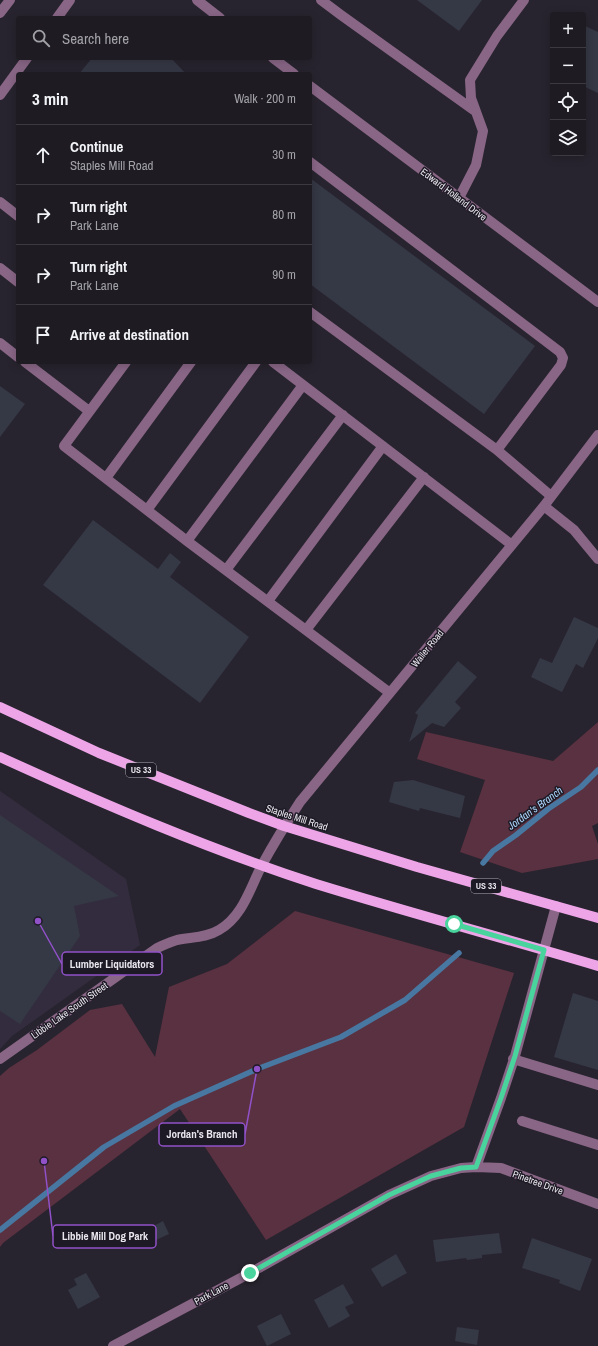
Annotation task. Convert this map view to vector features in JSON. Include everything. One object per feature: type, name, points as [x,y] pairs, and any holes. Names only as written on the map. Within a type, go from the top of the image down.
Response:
[{"type":"main road","name":"Staples Mill Road","points":[[0,707],[99,753],[284,826],[598,918]]},
{"type":"main road","points":[[0,756],[65,787],[147,822],[262,865],[323,886],[598,966]]},
{"type":"street","points":[[0,13],[10,0]]},
{"type":"street","points":[[58,16],[70,0]]},
{"type":"street","points":[[196,0],[217,16]]},
{"type":"street","points":[[321,0],[341,16],[476,112]]},
{"type":"street","points":[[459,198],[476,165],[483,131],[470,98],[470,80],[498,36],[524,0]]},
{"type":"street","points":[[16,72],[26,60]]},
{"type":"street","points":[[276,60],[291,72]]},
{"type":"street","points":[[0,94],[16,73]]},
{"type":"street","name":"Edward Holland Drive","points":[[312,89],[598,302]]},
{"type":"street","points":[[312,164],[560,352],[563,358],[561,365],[497,450]]},
{"type":"street","points":[[0,202],[16,214]]},
{"type":"street","points":[[0,268],[16,280]]},
{"type":"street","points":[[312,313],[497,450],[551,496]]},
{"type":"street","points":[[0,343],[16,355]]},
{"type":"street","points":[[28,364],[89,411]]},
{"type":"street","points":[[124,364],[64,446],[390,693]]},
{"type":"street","points":[[106,478],[190,364]]},
{"type":"street","points":[[147,510],[255,364]]},
{"type":"street","points":[[276,364],[512,545]]},
{"type":"street","points":[[188,541],[303,384]]},
{"type":"street","points":[[226,570],[343,415]]},
{"type":"street","name":"Waller Road","points":[[262,865],[284,826],[300,802],[544,506],[598,435]]},
{"type":"street","points":[[268,601],[383,446]]},
{"type":"street","points":[[306,630],[424,477]]},
{"type":"street","points":[[544,506],[574,530],[598,559]]},
{"type":"street","name":"Libbie Lake South Street","points":[[0,1059],[157,948],[177,940],[201,937],[226,926],[240,910],[262,865]]},
{"type":"street","points":[[476,1167],[514,1059],[556,906]]},
{"type":"street","points":[[514,1059],[598,1085]]},
{"type":"street","points":[[522,1122],[598,1145]]},
{"type":"street","name":"Pinetree Drive","points":[[476,1167],[501,1168],[598,1204]]},
{"type":"street","name":"Park Lane","points":[[113,1346],[250,1273],[389,1195],[431,1176],[461,1168],[476,1167]]},
{"type":"shaded area","points":[[598,722],[598,823],[592,826],[598,844],[598,859],[522,873],[460,852],[485,780],[417,759],[426,732],[553,761]]},
{"type":"shaded area","points":[[0,791],[126,879],[140,945],[12,1036],[0,1049]]},
{"type":"shaded area","points":[[295,911],[514,973],[464,1127],[266,1240],[180,1109],[3,1243],[0,1247],[0,1076],[90,1010],[122,1004],[155,1057],[169,987],[227,964]]},
{"type":"building","points":[[417,0],[482,0],[459,31]]},
{"type":"building","points":[[586,26],[598,32],[598,93],[586,87]]},
{"type":"building","points":[[90,60],[173,60],[184,72],[81,72]]},
{"type":"building","points":[[312,179],[535,346],[484,414],[312,285]]},
{"type":"building","points":[[0,386],[25,404],[0,437]]},
{"type":"building","points":[[93,520],[158,569],[170,553],[181,562],[170,577],[249,637],[200,703],[43,585]]},
{"type":"building","points":[[574,617],[598,628],[598,638],[583,668],[576,664],[562,692],[531,677],[540,658],[552,663]]},
{"type":"building","points":[[458,661],[477,677],[455,702],[461,708],[444,727],[432,723],[409,742],[418,715],[415,713]]},
{"type":"building","points":[[413,780],[465,796],[460,818],[420,808],[419,811],[389,802],[394,782]]},
{"type":"building","points":[[0,815],[119,896],[74,906],[80,936],[20,1024],[0,1011]]},
{"type":"building","points":[[573,993],[598,1001],[598,1070],[554,1057]]},
{"type":"building","points":[[163,1221],[169,1234],[156,1240],[150,1228]]},
{"type":"building","points":[[499,1233],[502,1253],[482,1255],[482,1258],[467,1260],[466,1258],[436,1262],[433,1240]]},
{"type":"building","points":[[532,1238],[592,1259],[580,1291],[559,1283],[560,1280],[522,1268]]},
{"type":"building","points":[[396,1254],[407,1273],[382,1287],[371,1269]]},
{"type":"building","points":[[86,1273],[100,1297],[78,1309],[68,1290],[77,1285],[74,1279]]},
{"type":"building","points":[[343,1284],[354,1303],[345,1307],[350,1316],[329,1328],[314,1300]]},
{"type":"building","points":[[281,1314],[291,1334],[267,1346],[257,1326]]},
{"type":"building","points":[[457,1327],[479,1330],[477,1345],[455,1341]]},
{"type":"waterway","name":"Jordan's Branch","points":[[483,863],[493,851],[516,835],[548,809],[581,787],[598,770]]},
{"type":"waterway","name":"Jordan's Branch","points":[[0,1230],[104,1147],[174,1106],[257,1069],[341,1037],[405,1000],[459,953]]},
{"type":"place","name":"Lumber Liquidators","points":[[38,921]]},
{"type":"place","name":"Jordan's Branch","points":[[257,1069]]},
{"type":"place","name":"Libbie Mill Dog Park","points":[[44,1161]]},
{"type":"route","points":[[250,1273],[389,1195],[431,1176],[461,1168],[476,1167],[515,1056],[544,950],[454,924]]}]
